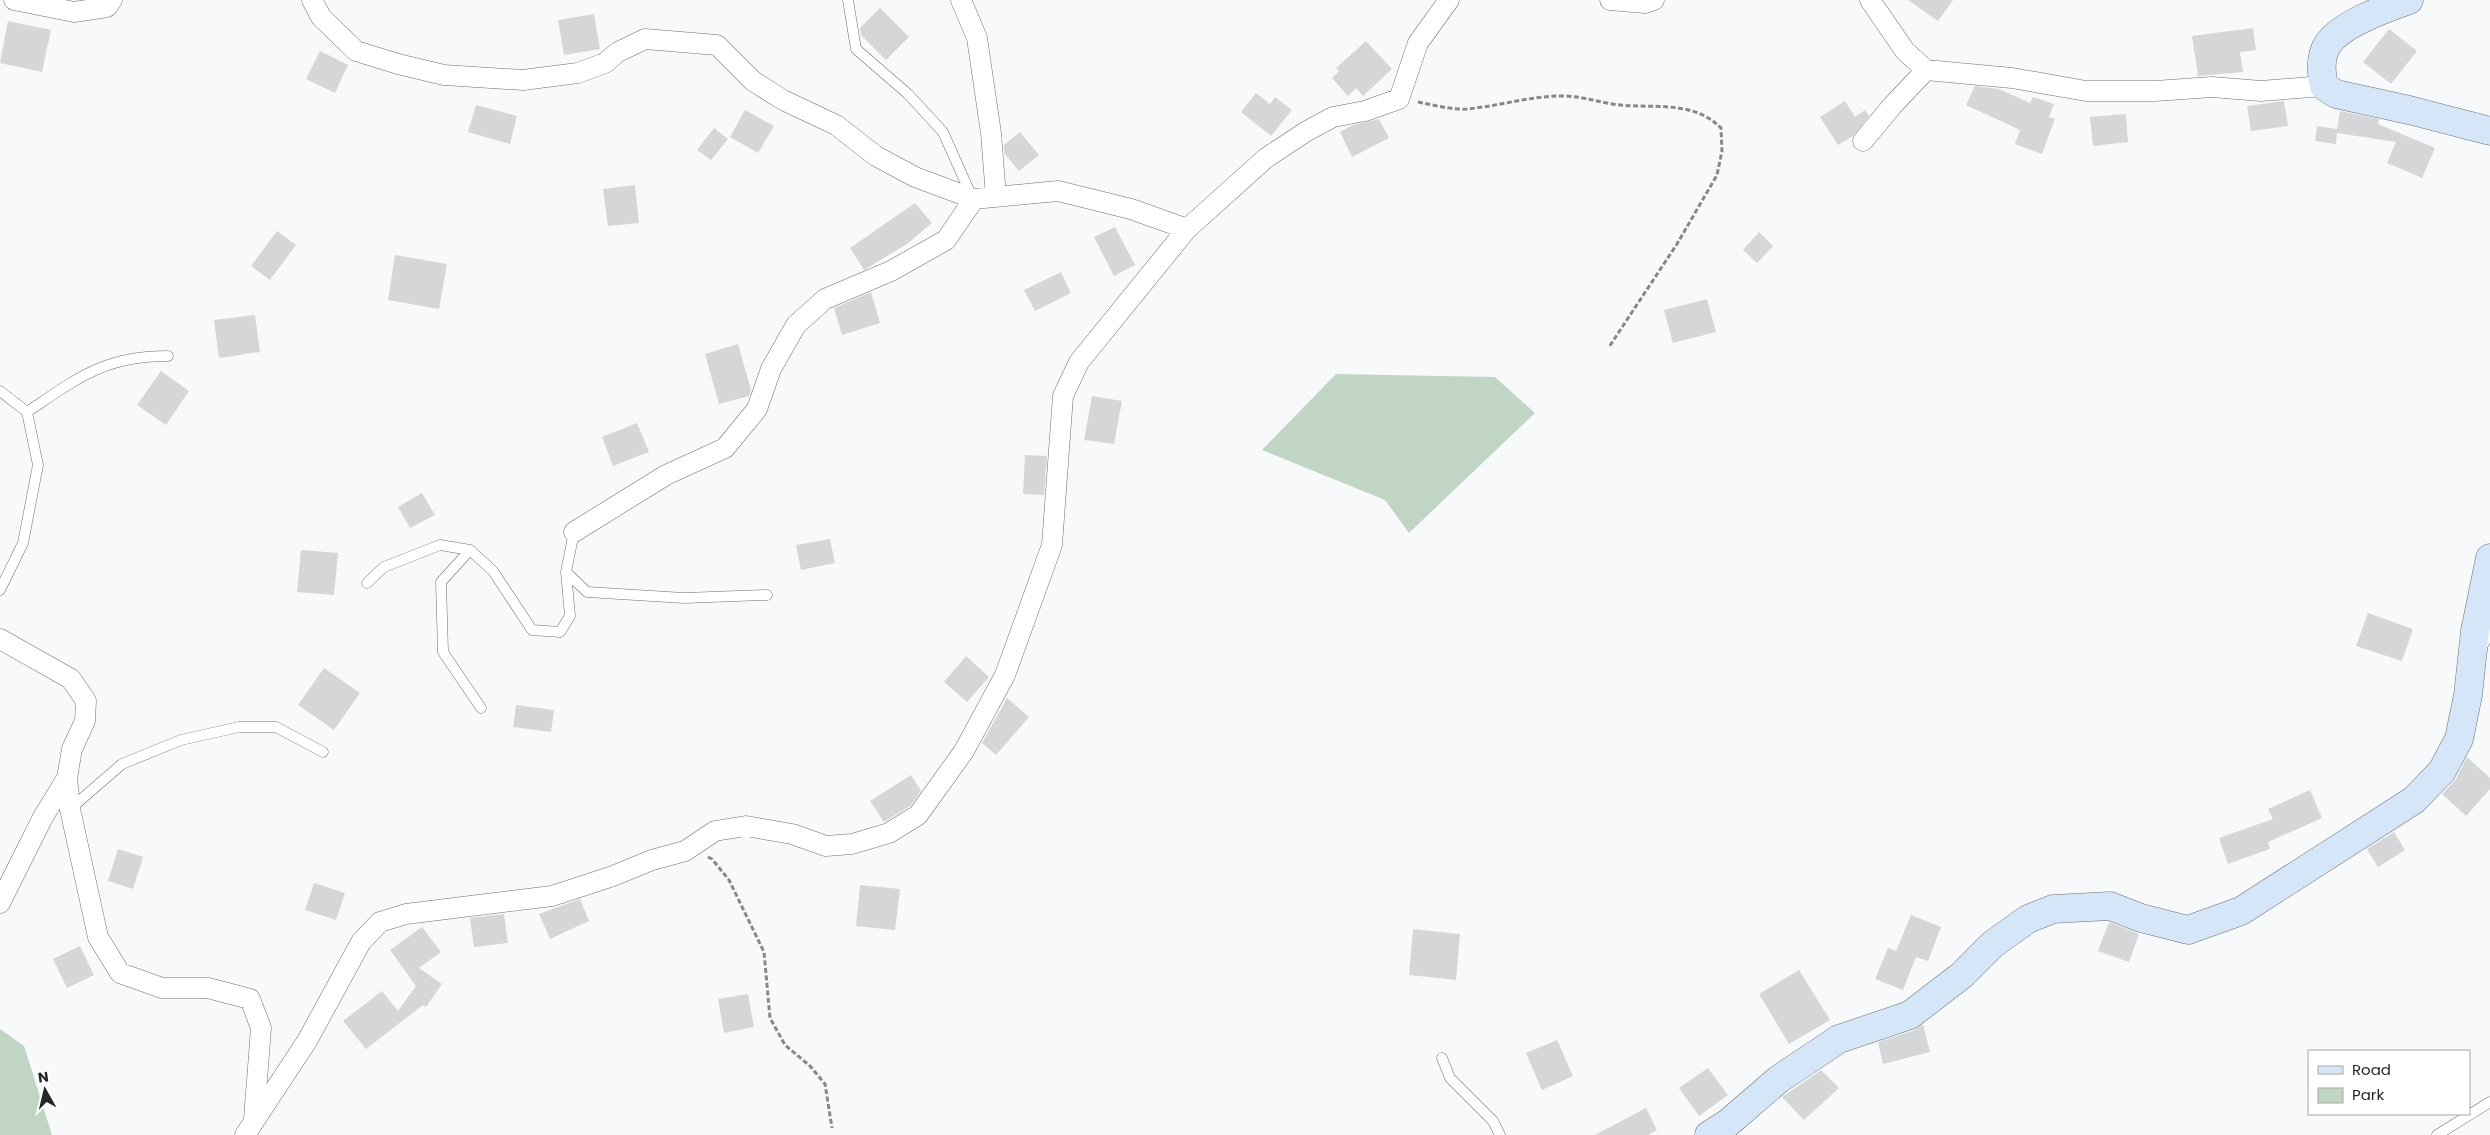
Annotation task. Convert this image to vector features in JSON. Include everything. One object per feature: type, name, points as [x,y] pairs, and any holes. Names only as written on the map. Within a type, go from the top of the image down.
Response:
[{"type":"street","points":[[14,0],[74,12],[107,7],[112,0]]},
{"type":"street","points":[[312,0],[321,17],[356,50],[398,64],[444,76],[523,80],[578,73],[605,63],[618,52],[645,39],[717,45],[753,81],[783,100],[836,125],[876,156],[915,177],[974,199],[1058,191],[1131,209],[1187,229]]},
{"type":"street","points":[[962,0],[977,38],[991,133],[996,197]]},
{"type":"street","points":[[249,1129],[307,1041],[361,942],[380,922],[406,914],[552,896],[613,876],[652,860],[685,851],[715,831],[746,826],[792,834],[826,846],[852,844],[888,834],[918,815],[964,751],[1005,676],[1052,545],[1063,396],[1079,362],[1187,229],[1266,158],[1306,131],[1333,117],[1365,111],[1399,99],[1418,43],[1449,0]]},
{"type":"street","points":[[1610,0],[1645,3],[1654,0]]},
{"type":"street","points":[[1870,0],[1905,51],[1926,70],[2012,78],[2086,91],[2155,91],[2212,87],[2261,91],[2324,86],[2336,94],[2410,110],[2490,131]]},
{"type":"street","points":[[2324,86],[2321,71],[2328,44],[2351,24],[2409,0]]},
{"type":"street","points":[[1863,141],[1892,106],[1926,70]]},
{"type":"street","points":[[574,532],[666,475],[725,448],[757,408],[771,369],[796,325],[825,299],[890,271],[946,240],[974,199]]},
{"type":"street","points":[[1709,1135],[1728,1123],[1779,1079],[1839,1039],[1910,1015],[1962,975],[1993,944],[2028,919],[2053,909],[2110,906],[2141,918],[2188,930],[2241,912],[2414,800],[2442,771],[2459,739],[2475,631],[2490,558]]},
{"type":"street","points":[[0,640],[71,679],[86,701],[85,721],[72,749],[67,778],[70,809],[98,937],[120,972],[162,988],[208,988],[250,999],[261,1028],[249,1129]]},
{"type":"street","points":[[0,903],[43,817],[67,778]]},
{"type":"lane","points":[[848,0],[856,49],[908,94],[943,132],[974,199]]},
{"type":"lane","points":[[28,412],[79,377],[106,365],[139,356],[168,356]]},
{"type":"lane","points":[[0,391],[28,412],[38,465],[23,543],[0,590]]},
{"type":"lane","points":[[367,583],[384,567],[440,545],[470,550],[493,571],[532,630],[560,632],[570,616],[566,572],[574,532]]},
{"type":"lane","points":[[470,550],[441,582],[443,652],[482,708]]},
{"type":"lane","points":[[566,572],[587,592],[684,598],[767,595]]},
{"type":"lane","points":[[2471,663],[2490,633]]},
{"type":"lane","points":[[70,809],[122,764],[181,740],[239,726],[276,727],[323,752]]},
{"type":"lane","points":[[1442,1058],[1450,1078],[1494,1122],[1500,1135]]},
{"type":"lane","points":[[2470,1114],[2490,1102]]},
{"type":"lane","points":[[2437,1135],[2469,1115]]},
{"type":"path","points":[[1399,99],[1465,109],[1526,99],[1562,96],[1612,104],[1680,108],[1712,119],[1721,128],[1722,151],[1717,175],[1677,244],[1609,347]]},
{"type":"path","points":[[685,851],[712,859],[729,880],[764,952],[770,1018],[785,1045],[810,1066],[824,1084],[832,1128]]},
{"type":"green space","points":[[1336,374],[1495,377],[1535,413],[1409,533],[1385,500],[1262,450]]},
{"type":"green space","points":[[0,1029],[24,1046],[52,1135],[0,1135]]},
{"type":"building","points":[[1908,0],[1953,0],[1938,21]]},
{"type":"building","points":[[880,8],[909,37],[886,60],[861,35],[860,28]]},
{"type":"building","points":[[594,14],[600,49],[564,55],[558,20]]},
{"type":"building","points":[[8,21],[51,30],[42,72],[0,63]]},
{"type":"building","points":[[2253,28],[2256,50],[2240,52],[2243,72],[2198,76],[2192,36]]},
{"type":"building","points":[[2389,29],[2417,51],[2391,84],[2363,62]]},
{"type":"building","points":[[1366,41],[1392,69],[1363,96],[1356,88],[1348,96],[1332,78],[1339,71],[1336,68]]},
{"type":"building","points":[[320,51],[348,65],[335,93],[306,79]]},
{"type":"building","points":[[1975,86],[1999,89],[2030,103],[2033,97],[2054,104],[2049,117],[2055,119],[2042,154],[2015,144],[2020,130],[1966,105]]},
{"type":"building","points":[[1256,93],[1270,104],[1275,97],[1292,110],[1271,136],[1241,112]]},
{"type":"building","points":[[1845,101],[1855,117],[1865,110],[1869,116],[1853,136],[1838,145],[1820,117]]},
{"type":"building","points":[[2284,101],[2288,126],[2251,131],[2247,106]]},
{"type":"building","points":[[476,105],[517,116],[510,144],[468,132]]},
{"type":"building","points":[[745,110],[774,126],[758,153],[730,137]]},
{"type":"building","points":[[2340,111],[2379,119],[2378,124],[2435,148],[2422,178],[2387,163],[2396,142],[2337,133],[2336,144],[2315,141],[2317,126],[2337,129]]},
{"type":"building","points":[[2126,114],[2128,142],[2093,146],[2090,117]]},
{"type":"building","points":[[1379,119],[1389,138],[1352,157],[1340,132],[1353,125]]},
{"type":"building","points":[[714,128],[728,139],[711,160],[697,150]]},
{"type":"building","points":[[1020,132],[1039,155],[1019,171],[1004,153],[1004,145]]},
{"type":"building","points":[[635,185],[639,223],[608,226],[603,189]]},
{"type":"building","points":[[915,203],[932,223],[907,244],[864,270],[850,248]]},
{"type":"building","points":[[1115,227],[1135,265],[1114,276],[1094,237]]},
{"type":"building","points":[[277,231],[296,245],[270,280],[251,266]]},
{"type":"building","points":[[1759,232],[1773,246],[1757,263],[1743,250]]},
{"type":"building","points":[[395,255],[447,264],[439,309],[388,300]]},
{"type":"building","points":[[1061,272],[1071,293],[1035,311],[1024,290]]},
{"type":"building","points":[[871,292],[880,323],[842,335],[834,308]]},
{"type":"building","points":[[1707,299],[1716,332],[1673,343],[1664,310]]},
{"type":"building","points":[[255,315],[260,352],[219,358],[214,320]]},
{"type":"building","points":[[738,344],[751,390],[749,396],[719,404],[705,354]]},
{"type":"building","points":[[161,371],[189,391],[166,425],[137,405]]},
{"type":"building","points":[[1092,396],[1122,401],[1114,444],[1084,440]]},
{"type":"building","points":[[637,423],[649,452],[613,466],[602,437]]},
{"type":"building","points":[[1025,455],[1047,456],[1044,495],[1023,494]]},
{"type":"building","points":[[422,493],[435,515],[410,528],[398,507]]},
{"type":"building","points":[[830,539],[835,563],[801,570],[796,545]]},
{"type":"building","points":[[301,550],[338,553],[334,595],[297,592]]},
{"type":"building","points":[[2368,613],[2413,629],[2402,661],[2356,646]]},
{"type":"building","points":[[966,656],[989,677],[967,702],[944,682]]},
{"type":"building","points":[[324,668],[360,693],[334,730],[298,705]]},
{"type":"building","points":[[1007,698],[1029,717],[996,755],[982,743]]},
{"type":"building","points":[[516,705],[554,710],[551,732],[513,727]]},
{"type":"building","points":[[2467,757],[2490,778],[2490,789],[2466,816],[2442,794],[2456,779]]},
{"type":"building","points":[[911,775],[921,791],[910,806],[884,822],[870,801]]},
{"type":"building","points":[[2310,790],[2322,818],[2268,842],[2270,849],[2228,864],[2219,838],[2273,819],[2268,809]]},
{"type":"building","points":[[2394,832],[2405,850],[2378,867],[2367,849]]},
{"type":"building","points":[[118,849],[143,857],[133,889],[108,881]]},
{"type":"building","points":[[314,883],[345,893],[336,920],[305,910]]},
{"type":"building","points":[[860,885],[900,889],[895,930],[856,926]]},
{"type":"building","points":[[580,899],[589,921],[550,939],[539,914]]},
{"type":"building","points":[[504,914],[508,943],[474,947],[470,918]]},
{"type":"building","points":[[1911,915],[1941,927],[1928,961],[1916,957],[1903,990],[1875,979],[1888,948],[1896,951]]},
{"type":"building","points":[[2109,922],[2139,934],[2129,962],[2098,951]]},
{"type":"building","points":[[422,927],[441,952],[419,968],[442,984],[426,1007],[423,1005],[366,1049],[343,1021],[382,991],[398,1011],[416,986],[390,950]]},
{"type":"building","points":[[1413,929],[1460,934],[1456,980],[1409,975]]},
{"type":"building","points":[[80,946],[94,975],[67,988],[53,959]]},
{"type":"building","points":[[1799,970],[1830,1020],[1789,1044],[1759,994]]},
{"type":"building","points":[[748,994],[754,1027],[724,1033],[718,999]]},
{"type":"building","points":[[1923,1024],[1930,1052],[1883,1064],[1878,1042],[1915,1030]]},
{"type":"building","points":[[1557,1040],[1573,1076],[1542,1090],[1526,1053]]},
{"type":"building","points":[[1708,1068],[1728,1095],[1699,1116],[1679,1088]]},
{"type":"building","points":[[1821,1070],[1839,1088],[1804,1120],[1782,1097]]},
{"type":"building","points":[[1646,1108],[1657,1130],[1648,1135],[1595,1135]]}]
